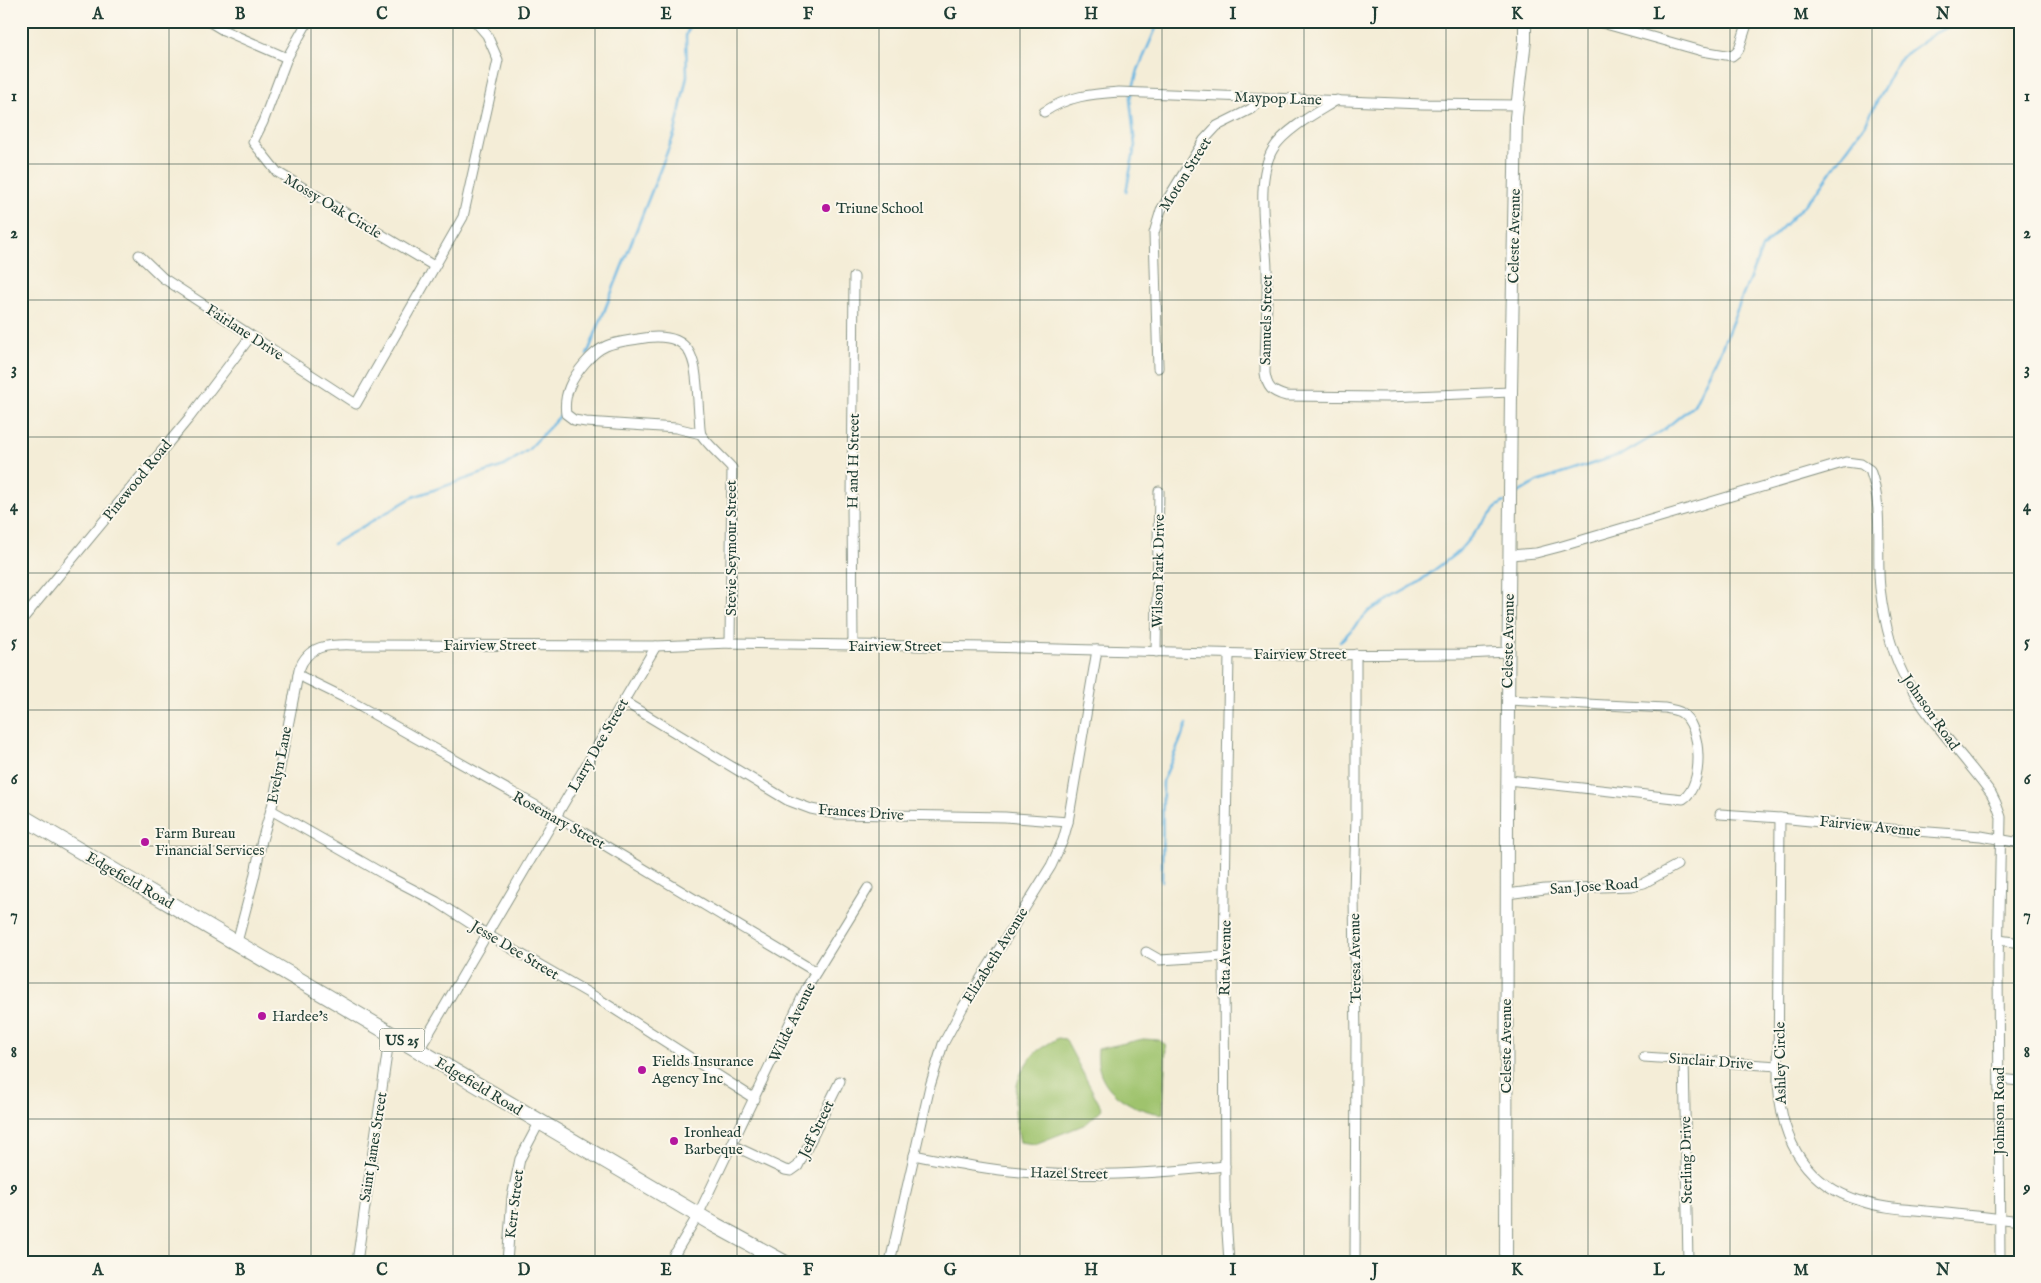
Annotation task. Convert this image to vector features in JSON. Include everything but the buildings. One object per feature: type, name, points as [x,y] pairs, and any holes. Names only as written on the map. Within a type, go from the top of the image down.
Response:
[{"type":"main road","name":"Edgefield Road","points":[[21,816],[742,1241],[784,1262]]},
{"type":"street","points":[[208,21],[223,30],[287,58]]},
{"type":"street","name":"Mossy Oak Circle","points":[[308,21],[287,58],[263,122],[253,142],[277,172],[434,266]]},
{"type":"street","points":[[434,266],[463,217],[498,60],[487,35],[475,21]]},
{"type":"street","name":"Celeste Avenue","points":[[1506,1262],[1508,652],[1511,392],[1517,105],[1525,41],[1525,21]]},
{"type":"street","points":[[1595,21],[1702,51],[1732,56],[1738,52],[1748,21]]},
{"type":"street","name":"Maypop Lane","points":[[1044,112],[1066,100],[1092,94],[1119,92],[1517,105]]},
{"type":"street","name":"Moton Street","points":[[1158,368],[1154,233],[1157,220],[1161,210],[1204,140],[1217,126],[1251,109],[1263,97]]},
{"type":"street","name":"Samuels Street","points":[[1337,100],[1299,124],[1279,141],[1273,149],[1267,165],[1262,212],[1267,270],[1266,384],[1273,392],[1286,396],[1388,397],[1511,392]]},
{"type":"street","name":"Fairlane Drive","points":[[139,255],[162,278],[356,404],[434,266]]},
{"type":"street","name":"H and H Street","points":[[853,646],[854,277]]},
{"type":"street","name":"Pinewood Road","points":[[21,621],[188,418],[251,336]]},
{"type":"street","points":[[650,336],[676,339],[685,345],[691,353],[695,365],[701,434],[676,428],[574,420],[566,414],[565,405],[573,377],[596,350],[612,343],[650,336]]},
{"type":"street","name":"Stevie Seymour Street","points":[[701,434],[732,468],[730,643]]},
{"type":"street","name":"Johnson Road","points":[[1510,555],[1536,553],[1559,547],[1840,464],[1854,462],[1867,467],[1876,491],[1880,580],[1884,612],[1896,658],[1908,683],[1923,706],[1980,778],[1996,802],[2001,817],[1999,940],[2000,1262]]},
{"type":"street","name":"Wilson Park Drive","points":[[1156,652],[1159,491]]},
{"type":"street","name":"Fairview Street","points":[[298,675],[301,664],[309,653],[327,645],[656,646],[730,643],[1229,654],[1466,654],[1508,652]]},
{"type":"street","name":"Larry Dee Street","points":[[419,1050],[656,646]]},
{"type":"street","name":"Elizabeth Avenue","points":[[890,1262],[930,1086],[943,1044],[963,1007],[1051,866],[1063,840],[1068,822],[1098,650]]},
{"type":"street","name":"Rita Avenue","points":[[1229,654],[1224,956],[1225,1166],[1229,1262]]},
{"type":"street","name":"Teresa Avenue","points":[[1355,1262],[1356,1042],[1354,894],[1356,654]]},
{"type":"street","name":"Evelyn Lane","points":[[237,942],[271,810],[298,675]]},
{"type":"street","name":"Rosemary Street","points":[[298,675],[345,698],[556,817],[816,972]]},
{"type":"street","points":[[1508,700],[1665,708],[1680,712],[1691,725],[1698,748],[1696,779],[1689,795],[1683,799],[1508,780]]},
{"type":"street","name":"Frances Drive","points":[[623,701],[787,800],[811,809],[836,814],[1004,817],[1068,822]]},
{"type":"street","name":"Jesse Dee Street","points":[[271,810],[437,902],[597,998],[754,1099]]},
{"type":"street","name":"Fairview Avenue","points":[[1720,814],[1780,818],[1890,830],[1981,836],[2020,843]]},
{"type":"street","name":"Ashley Circle","points":[[1780,818],[1779,1103],[1787,1132],[1803,1163],[1822,1181],[1850,1198],[1875,1205],[2020,1221]]},
{"type":"street","name":"San Jose Road","points":[[1507,894],[1545,889],[1632,886],[1644,883],[1677,865]]},
{"type":"street","name":"Wilde Avenue","points":[[672,1258],[698,1215],[807,987],[868,888]]},
{"type":"street","points":[[1999,940],[2020,942]]},
{"type":"street","points":[[1146,952],[1160,960],[1224,956]]},
{"type":"street","name":"Saint James Street","points":[[357,1262],[390,1033]]},
{"type":"street","name":"Sinclair Drive","points":[[1644,1057],[1778,1066]]},
{"type":"street","name":"Sterling Drive","points":[[1684,1059],[1688,1262]]},
{"type":"street","points":[[2000,1079],[2020,1081]]},
{"type":"street","name":"Jeff Street","points":[[732,1145],[785,1170],[791,1170],[798,1166],[840,1081]]},
{"type":"street","name":"Kerr Street","points":[[507,1262],[512,1197],[520,1159],[540,1121]]},
{"type":"street","name":"Hazel Street","points":[[914,1155],[988,1168],[1077,1175],[1159,1173],[1225,1166]]},
{"type":"street","points":[[672,1258],[682,1262]]},
{"type":"green space","points":[[1058,1038],[1065,1039],[1102,1109],[1086,1124],[1035,1144],[1020,1142],[1015,1097],[1020,1076],[1035,1053]]},
{"type":"green space","points":[[1143,1039],[1159,1040],[1166,1045],[1163,1114],[1150,1112],[1126,1102],[1107,1086],[1101,1075],[1098,1063],[1098,1049]]},
{"type":"waterway","points":[[587,355],[675,132],[687,76],[686,36],[691,21]]},
{"type":"waterway","points":[[1126,192],[1135,146],[1130,98],[1138,70],[1159,21]]},
{"type":"waterway","points":[[1518,493],[1537,482],[1625,453],[1662,431],[1694,405],[1722,347],[1762,248],[1813,196],[1866,123],[1898,60],[1933,34],[1960,21]]},
{"type":"waterway","points":[[333,544],[413,497],[504,466],[528,450],[560,416],[563,410]]},
{"type":"waterway","points":[[1340,642],[1369,611],[1416,584],[1458,552],[1496,507],[1504,502]]},
{"type":"waterway","points":[[1162,881],[1163,781],[1187,724]]},
{"type":"place","name":"Triune School","points":[[826,208]]},
{"type":"place","name":"Farm Bureau Financial Services","points":[[145,842]]},
{"type":"place","name":"Hardee's","points":[[262,1016]]},
{"type":"place","name":"Fields Insurance Agency Inc","points":[[642,1070]]},
{"type":"place","name":"Ironhead Barbeque","points":[[674,1141]]}]
